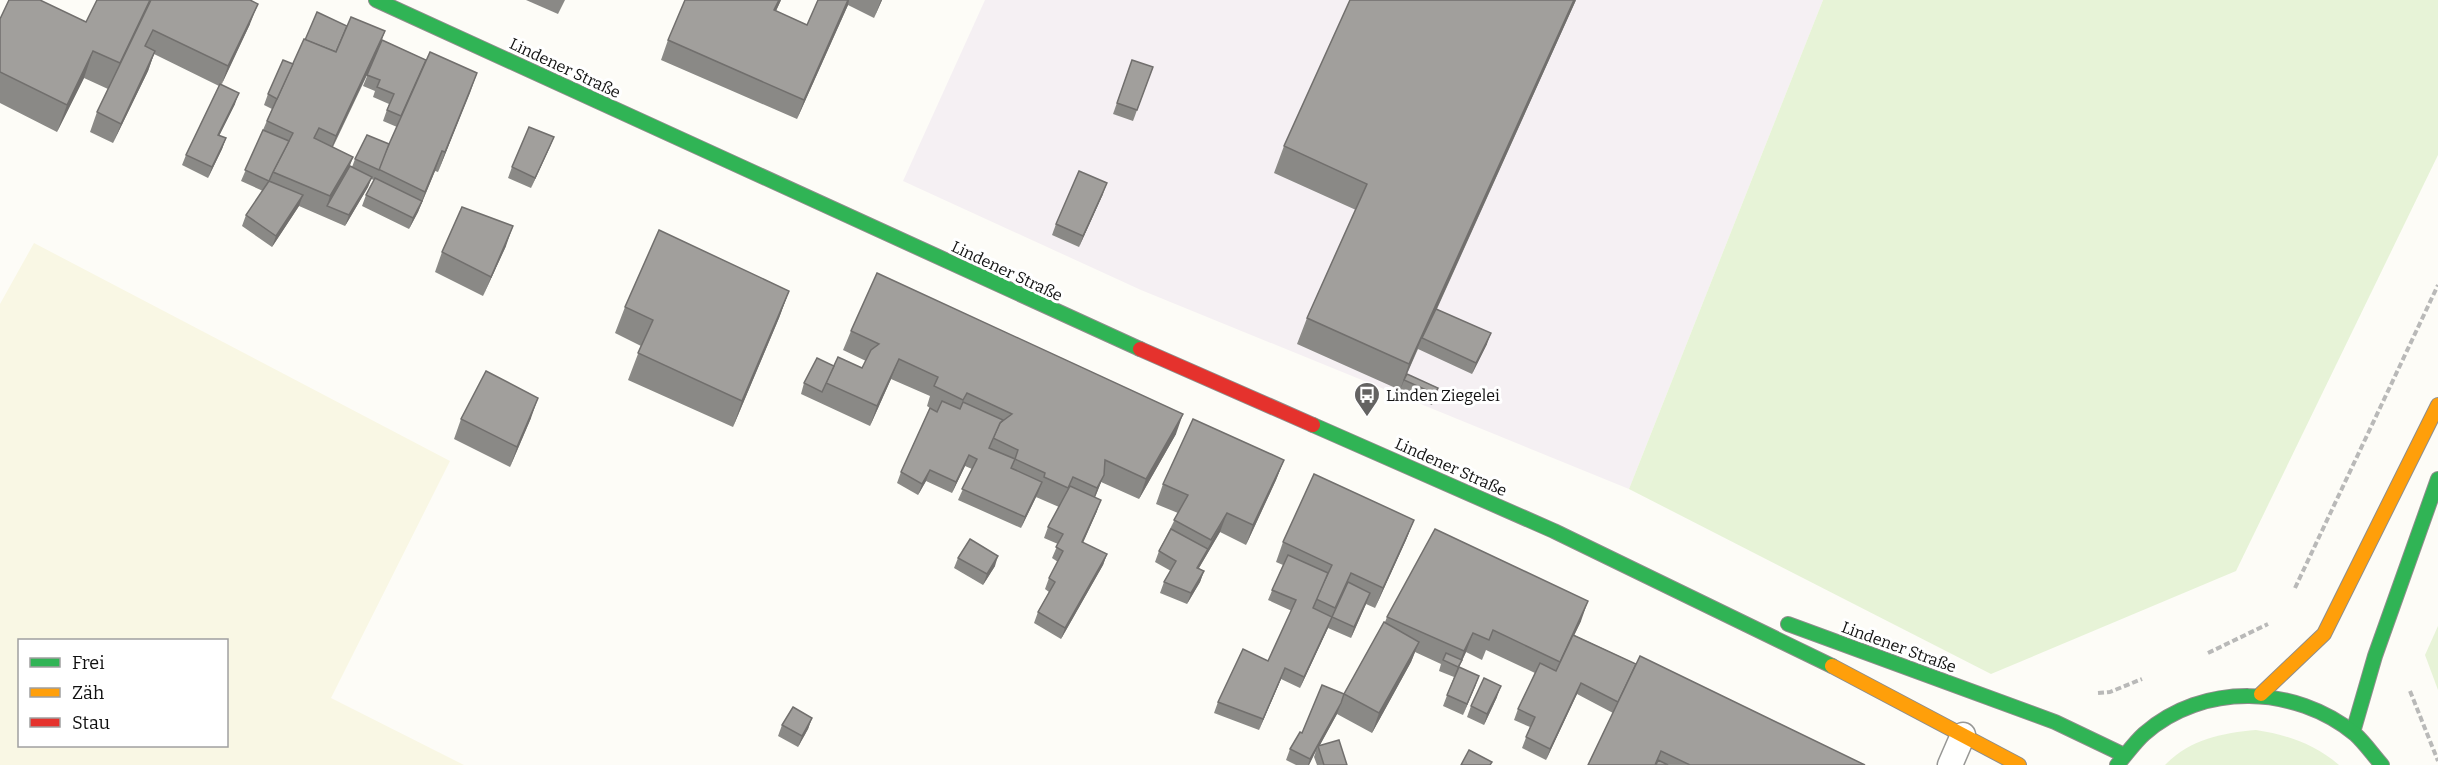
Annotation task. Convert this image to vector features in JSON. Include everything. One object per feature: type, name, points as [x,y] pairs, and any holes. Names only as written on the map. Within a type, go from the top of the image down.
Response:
[{"type":"main road","name":"Lindener Straße","points":[[376,0],[1082,324],[1360,444],[1626,565],[1860,680],[2019,765]]},
{"type":"main road","points":[[2261,694],[2324,634],[2438,405]]},
{"type":"main road","points":[[2354,732],[2376,656],[2438,479]]},
{"type":"main road","name":"Lindener Straße","points":[[1626,565],[1747,609]]},
{"type":"main road","name":"Lindener Straße","points":[[1769,617],[2055,722],[2120,760]]},
{"type":"main road","points":[[2120,760],[2152,727],[2185,707],[2222,696],[2261,694],[2310,706],[2354,732],[2382,765]]},
{"type":"lane","points":[[1950,765],[1963,735]]},
{"type":"path","points":[[2292,595],[2438,285]]},
{"type":"shaded area","points":[[985,0],[1823,0],[1629,489],[1141,290],[903,181]]},
{"type":"shaded area","points":[[34,243],[450,461],[331,698],[464,765],[0,765],[0,304]]},
{"type":"green space","points":[[1823,0],[2438,0],[2438,155],[2236,571],[1991,674],[1629,489]]},
{"type":"green space","points":[[2438,626],[2438,690],[2425,655]]},
{"type":"green space","points":[[2256,730],[2300,742],[2320,751],[2339,765],[2165,765],[2196,743],[2231,733]]},
{"type":"building","points":[[9,0],[40,0],[86,22],[97,0],[150,0],[120,63],[93,51],[67,105],[0,72],[0,19]]},
{"type":"building","points":[[151,0],[250,0],[258,4],[228,66],[153,30],[145,46],[155,51],[121,124],[97,112]]},
{"type":"building","points":[[685,0],[779,0],[774,10],[807,25],[818,0],[848,0],[804,100],[668,40]]},
{"type":"building","points":[[1350,0],[1574,0],[1409,364],[1307,318],[1367,184],[1284,146]]},
{"type":"building","points":[[317,12],[347,26],[336,52],[305,40]]},
{"type":"building","points":[[351,17],[385,31],[336,136],[319,128],[314,138],[353,157],[330,196],[273,172],[293,133],[267,121],[304,39],[336,52]]},
{"type":"building","points":[[382,40],[426,60],[401,116],[387,110],[394,94],[377,87],[380,80],[367,75]]},
{"type":"building","points":[[430,52],[477,73],[445,152],[442,151],[425,192],[378,169]]},
{"type":"building","points":[[283,60],[293,64],[277,99],[268,94]]},
{"type":"building","points":[[1132,60],[1153,67],[1137,110],[1117,103]]},
{"type":"building","points":[[220,84],[239,93],[218,135],[226,138],[212,167],[186,155]]},
{"type":"building","points":[[529,127],[554,137],[535,178],[512,167]]},
{"type":"building","points":[[263,130],[289,141],[269,181],[245,170]]},
{"type":"building","points":[[367,135],[389,144],[379,170],[355,159]]},
{"type":"building","points":[[350,166],[372,177],[349,215],[327,206]]},
{"type":"building","points":[[1079,171],[1107,183],[1083,236],[1056,224]]},
{"type":"building","points":[[375,178],[422,201],[413,218],[366,195]]},
{"type":"building","points":[[269,181],[303,195],[276,236],[246,215]]},
{"type":"building","points":[[462,207],[513,226],[491,277],[442,252]]},
{"type":"building","points":[[659,230],[789,291],[742,401],[638,353],[653,320],[625,307]]},
{"type":"building","points":[[877,273],[1183,414],[1146,479],[1105,460],[1104,475],[1097,488],[1073,477],[1068,488],[1044,477],[1045,473],[1015,459],[1018,450],[993,438],[1000,423],[1012,414],[967,393],[963,400],[934,386],[938,377],[899,359],[877,406],[826,383],[838,357],[862,368],[871,350],[879,344],[851,331]]},
{"type":"building","points":[[1436,309],[1491,333],[1476,363],[1422,338]]},
{"type":"building","points":[[817,358],[834,366],[822,392],[804,383]]},
{"type":"building","points":[[486,371],[538,398],[517,447],[461,419]]},
{"type":"building","points":[[1407,374],[1438,388],[1435,394],[1404,380]]},
{"type":"building","points":[[942,401],[960,409],[963,402],[1003,420],[989,448],[1015,459],[1011,468],[1042,482],[1025,517],[962,489],[977,459],[969,455],[956,482],[930,470],[922,484],[901,472],[930,408],[937,412]]},
{"type":"building","points":[[1193,419],[1284,460],[1253,525],[1227,513],[1211,540],[1174,520],[1188,495],[1163,484]]},
{"type":"building","points":[[1314,474],[1414,520],[1383,588],[1351,573],[1335,608],[1316,599],[1332,565],[1283,542]]},
{"type":"building","points":[[1070,486],[1101,500],[1082,542],[1107,554],[1065,628],[1038,612],[1055,582],[1049,578],[1063,551],[1056,547],[1063,534],[1048,527]]},
{"type":"building","points":[[1171,529],[1208,549],[1197,568],[1204,571],[1191,593],[1164,582],[1176,561],[1159,551]]},
{"type":"building","points":[[1435,529],[1588,601],[1560,662],[1493,630],[1489,640],[1473,633],[1464,651],[1387,617]]},
{"type":"building","points":[[970,539],[998,556],[987,574],[958,558]]},
{"type":"building","points":[[1288,555],[1328,573],[1313,608],[1332,617],[1304,677],[1285,668],[1263,719],[1218,702],[1243,649],[1268,661],[1296,600],[1272,590]]},
{"type":"building","points":[[1348,582],[1370,593],[1354,627],[1332,617]]},
{"type":"building","points":[[1384,622],[1419,642],[1379,713],[1344,694]]},
{"type":"building","points":[[1573,635],[1636,664],[1618,702],[1581,683],[1550,749],[1526,737],[1535,717],[1518,709],[1540,663],[1556,671]]},
{"type":"building","points":[[1446,653],[1462,660],[1458,667],[1443,660]]},
{"type":"building","points":[[1640,656],[1865,765],[1690,765],[1661,751],[1655,765],[1588,765]]},
{"type":"building","points":[[1459,667],[1479,676],[1467,704],[1447,695]]},
{"type":"building","points":[[1484,678],[1501,686],[1487,714],[1471,706]]},
{"type":"building","points":[[1322,685],[1344,694],[1310,759],[1290,749],[1300,732],[1302,733]]},
{"type":"building","points":[[793,707],[812,718],[802,736],[782,725]]},
{"type":"building","points":[[1339,740],[1347,765],[1324,765],[1318,746]]},
{"type":"building","points":[[1469,750],[1492,762],[1490,765],[1461,765]]},
{"type":"building","points":[[1658,760],[1668,765],[1656,765]]},
{"type":"traffic: fast","points":[[376,0],[1140,349]]},
{"type":"traffic: fast","points":[[1313,425],[1554,531],[1832,666]]},
{"type":"traffic: fast","points":[[2353,732],[2375,656],[2438,479]]},
{"type":"traffic: fast","points":[[1788,624],[2055,722],[2124,755]]},
{"type":"traffic: fast","points":[[2117,765],[2144,734],[2168,717],[2193,705],[2221,698],[2249,696],[2277,699],[2305,706],[2331,718],[2355,734],[2382,765]]},
{"type":"traffic: slow","points":[[2261,694],[2324,634],[2438,405]]},
{"type":"traffic: slow","points":[[1832,666],[2019,765]]},
{"type":"traffic: jam","points":[[1140,349],[1313,425]]},
{"type":"place","name":"Linden Ziegelei","points":[[1367,418]]}]
